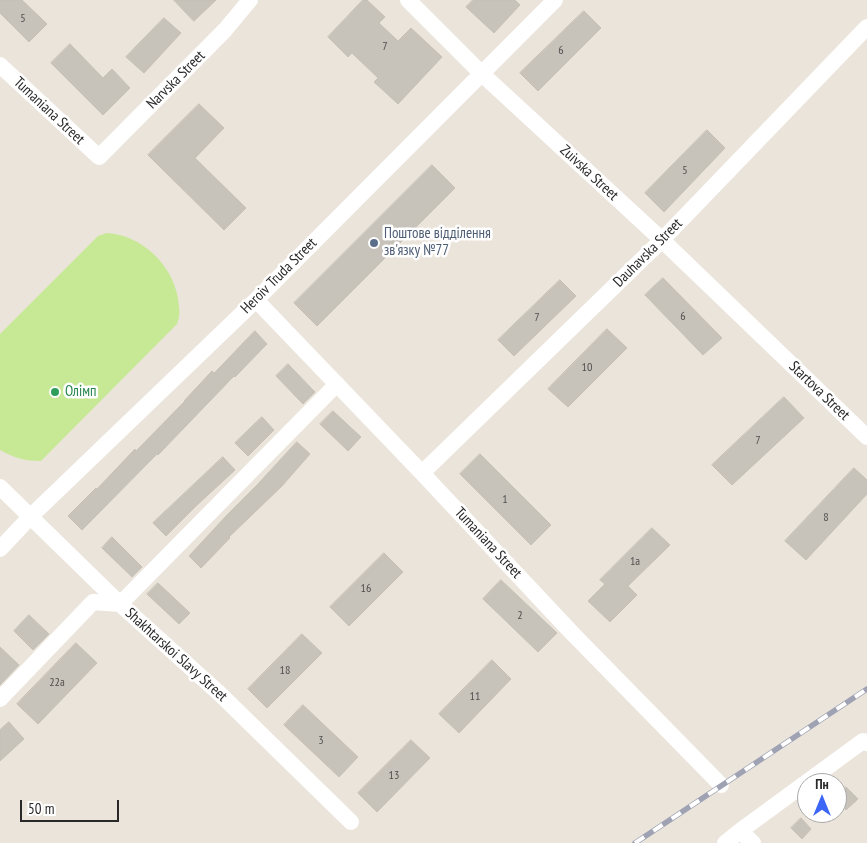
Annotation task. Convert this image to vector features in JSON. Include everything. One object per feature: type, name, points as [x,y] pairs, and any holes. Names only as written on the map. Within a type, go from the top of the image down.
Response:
[{"type":"street","name":"Narvska Street","points":[[99,157],[225,30],[250,0]]},
{"type":"street","name":"Zuivska Street","points":[[408,0],[482,74],[662,240],[771,345]]},
{"type":"street","name":"Heroiv Truda Street","points":[[0,549],[31,516],[256,300],[555,0]]},
{"type":"street","name":"Dauhavska Street","points":[[422,473],[662,240],[867,27]]},
{"type":"street","name":"Tumaniana Street","points":[[0,65],[99,157]]},
{"type":"street","name":"Tumaniana Street","points":[[256,300],[572,633],[721,785]]},
{"type":"street","name":"Startova Street","points":[[771,345],[867,437]]},
{"type":"street","points":[[0,699],[94,602],[120,604],[337,384]]},
{"type":"street","name":"Shakhtarskoi Slavy Street","points":[[0,487],[120,604],[220,694],[351,822]]},
{"type":"street","points":[[725,843],[740,830],[865,742]]},
{"type":"street","points":[[740,830],[753,843]]},
{"type":"green space","name":"Олімп","points":[[107,233],[132,239],[143,245],[162,263],[175,286],[178,298],[179,314],[177,324],[41,461],[25,460],[10,455],[0,450],[0,334],[98,236]]},
{"type":"building","points":[[0,0],[22,0],[47,24],[29,42],[0,13]]},
{"type":"building","points":[[174,0],[216,0],[194,21]]},
{"type":"building","points":[[363,0],[367,0],[385,17],[379,23],[398,41],[411,28],[442,57],[398,104],[374,82],[378,78],[352,53],[348,57],[328,37]]},
{"type":"building","points":[[473,0],[515,0],[520,5],[494,33],[466,7]]},
{"type":"building","points":[[584,11],[601,28],[538,91],[520,73]]},
{"type":"building","points":[[164,18],[181,33],[144,73],[126,57]]},
{"type":"building","points":[[70,44],[103,78],[112,69],[130,88],[103,115],[51,63]]},
{"type":"building","points":[[199,104],[224,128],[195,158],[246,208],[224,230],[148,155]]},
{"type":"building","points":[[707,130],[725,148],[664,212],[645,193]]},
{"type":"building","points":[[432,165],[455,188],[317,326],[294,303]]},
{"type":"building","points":[[663,278],[722,338],[703,355],[645,295]]},
{"type":"building","points":[[560,280],[576,296],[514,356],[498,340]]},
{"type":"building","points":[[607,329],[627,348],[568,407],[548,389]]},
{"type":"building","points":[[255,331],[267,344],[82,530],[68,516],[135,449],[136,451],[212,371],[214,373]]},
{"type":"building","points":[[288,364],[315,392],[303,404],[276,376]]},
{"type":"building","points":[[784,397],[804,418],[732,485],[712,465]]},
{"type":"building","points":[[333,411],[361,437],[348,451],[320,424]]},
{"type":"building","points":[[262,417],[274,430],[248,456],[235,443]]},
{"type":"building","points":[[297,442],[310,454],[282,486],[229,537],[201,568],[189,556]]},
{"type":"building","points":[[480,454],[551,525],[531,545],[460,474]]},
{"type":"building","points":[[223,457],[235,470],[166,536],[153,523]]},
{"type":"building","points":[[854,468],[867,480],[867,494],[806,560],[785,541]]},
{"type":"building","points":[[652,528],[670,545],[628,586],[637,595],[610,622],[588,601],[605,584],[600,580]]},
{"type":"building","points":[[112,537],[142,567],[132,577],[102,548]]},
{"type":"building","points":[[384,553],[403,572],[349,626],[330,607]]},
{"type":"building","points":[[501,580],[557,633],[538,652],[483,599]]},
{"type":"building","points":[[158,583],[190,613],[179,624],[147,594]]},
{"type":"building","points":[[29,615],[49,634],[33,650],[14,631]]},
{"type":"building","points":[[302,634],[322,653],[267,708],[248,689]]},
{"type":"building","points":[[76,643],[97,663],[38,724],[17,704]]},
{"type":"building","points":[[0,647],[19,665],[0,685]]},
{"type":"building","points":[[492,660],[511,679],[459,733],[439,714]]},
{"type":"building","points":[[303,705],[358,757],[339,777],[284,725]]},
{"type":"building","points":[[9,722],[24,739],[0,761],[0,730]]},
{"type":"building","points":[[411,740],[430,758],[377,812],[358,793]]},
{"type":"building","points":[[847,788],[858,799],[847,809]]},
{"type":"building","points":[[797,822],[806,823],[811,829],[802,839],[791,828]]},
{"type":"railway","points":[[635,843],[867,689]]},
{"type":"place","name":"Поштове відділення зв'язку №77","points":[[374,243]]},
{"type":"place","name":"Олімп","points":[[55,392]]}]
